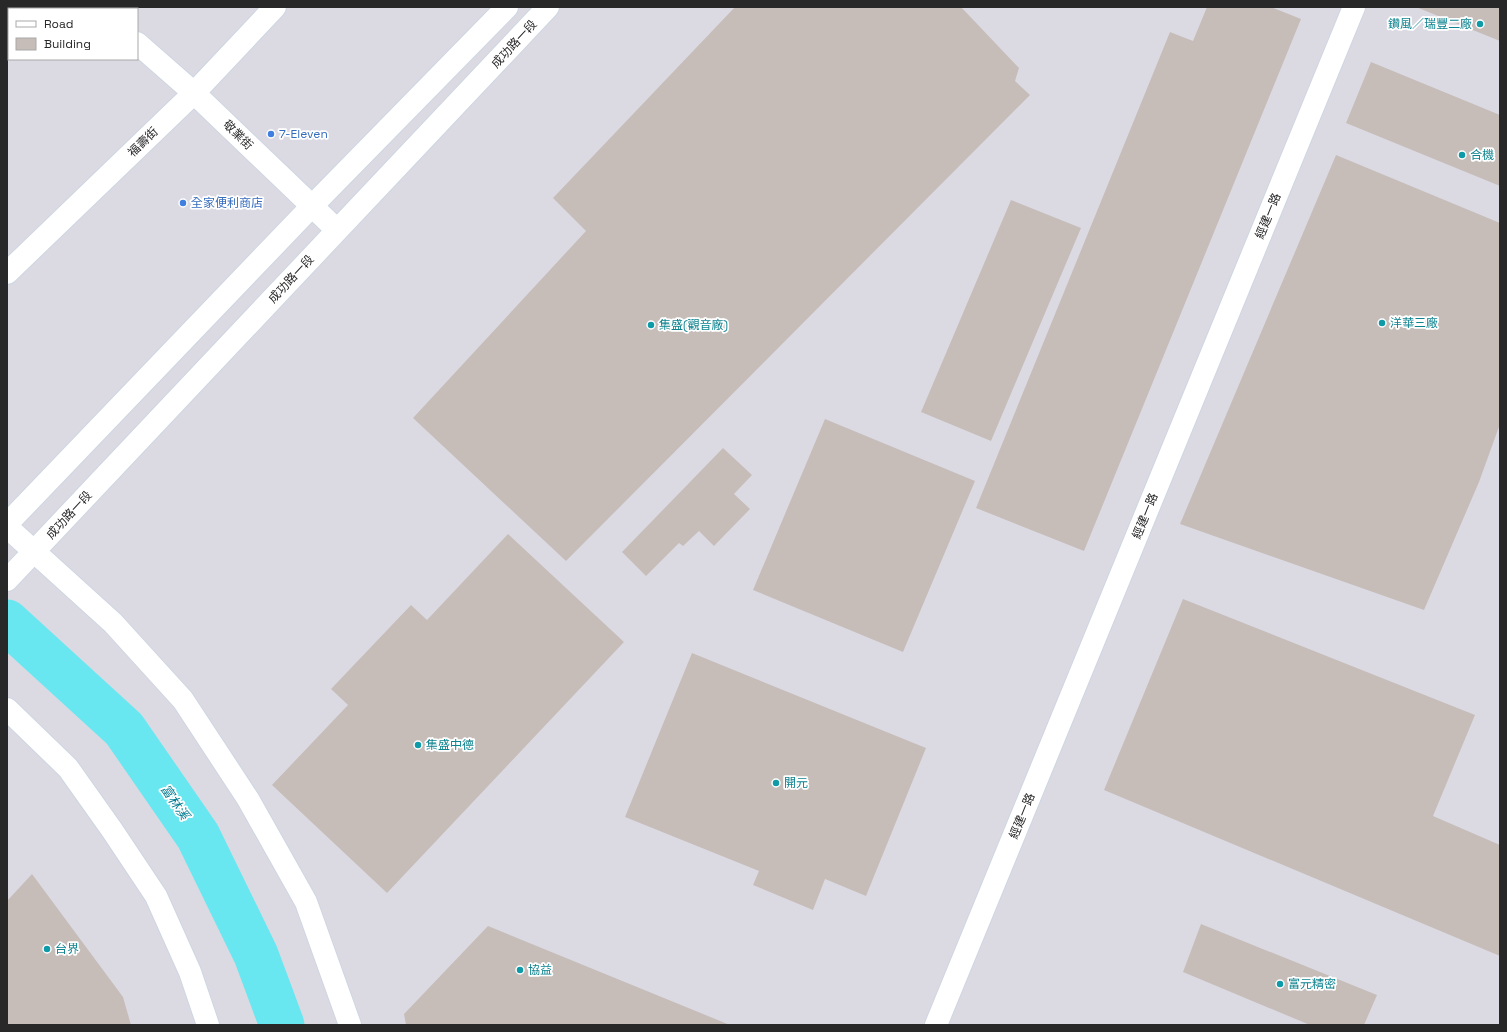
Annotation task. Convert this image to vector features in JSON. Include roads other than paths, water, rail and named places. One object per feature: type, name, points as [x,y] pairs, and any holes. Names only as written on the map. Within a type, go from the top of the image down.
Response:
[{"type":"street","name":"福壽街","points":[[7,273],[194,93],[275,7]]},
{"type":"street","points":[[350,1025],[306,902],[248,799],[183,700],[113,623],[7,525],[312,206],[497,19],[507,7]]},
{"type":"street","name":"成功路一段","points":[[7,580],[548,7]]},
{"type":"street","name":"經建一路","points":[[936,1025],[1354,7]]},
{"type":"street","name":"敬業街","points":[[138,44],[194,93],[337,230]]},
{"type":"street","points":[[7,709],[68,768],[156,896],[190,972],[208,1025]]},
{"type":"waterway","name":"富林溪","points":[[7,622],[124,729],[198,836],[256,955],[282,1025]]},
{"type":"place","name":"鑽風／瑞豐二廠","points":[[1480,24]]},
{"type":"place","name":"7-Eleven","points":[[271,134]]},
{"type":"place","name":"合機","points":[[1462,155]]},
{"type":"place","name":"全家便利商店","points":[[183,203]]},
{"type":"place","name":"洋華三廠","points":[[1382,323]]},
{"type":"place","name":"集盛(觀音廠)","points":[[651,325]]},
{"type":"place","name":"集盛中德","points":[[418,745]]},
{"type":"place","name":"開元","points":[[776,783]]},
{"type":"place","name":"台界","points":[[47,949]]},
{"type":"place","name":"協益","points":[[520,970]]},
{"type":"place","name":"富元精密","points":[[1280,984]]}]
